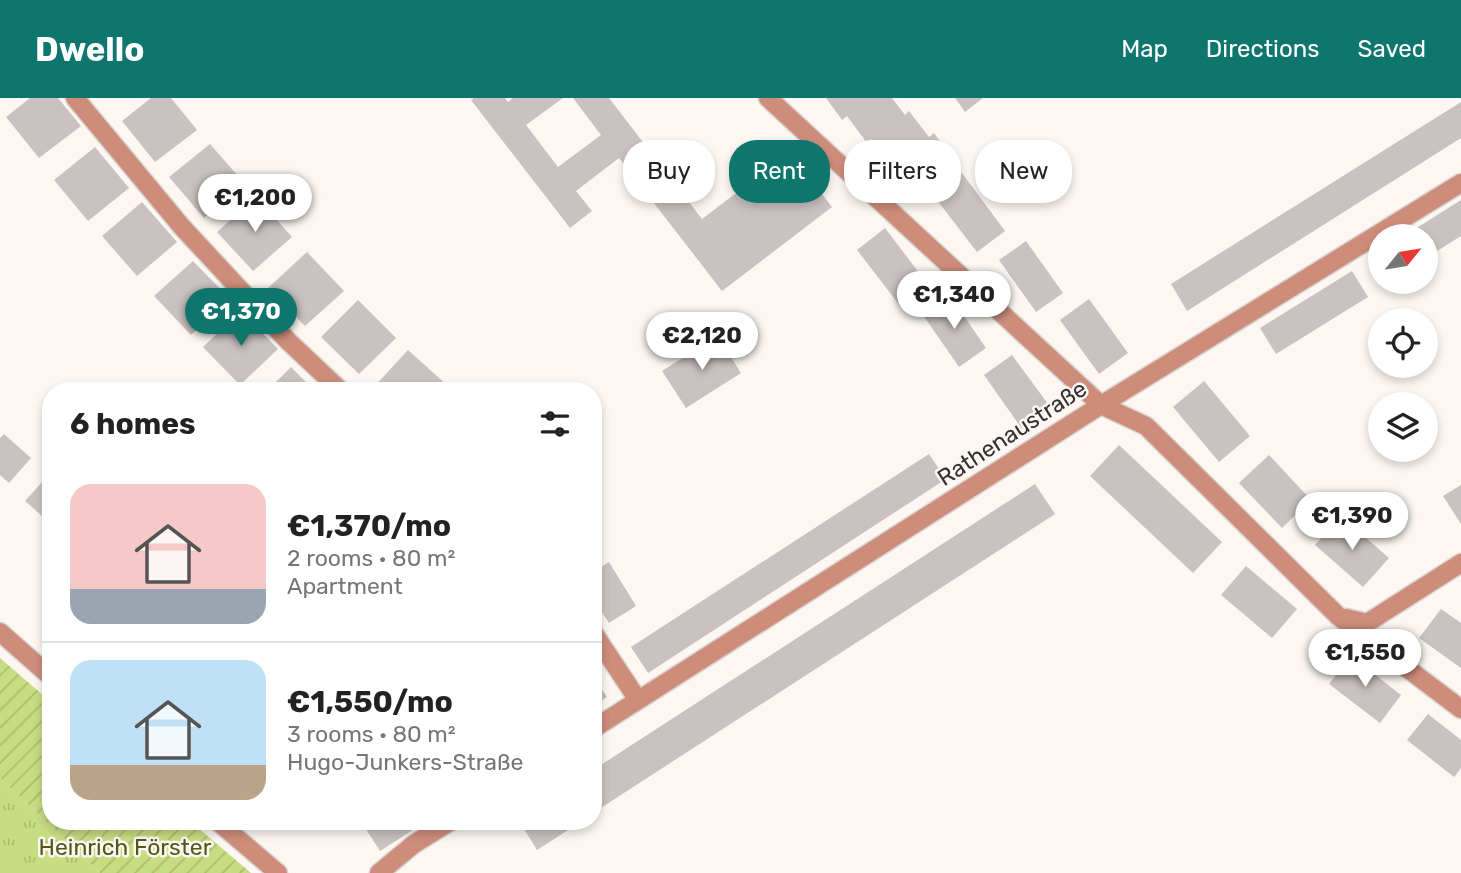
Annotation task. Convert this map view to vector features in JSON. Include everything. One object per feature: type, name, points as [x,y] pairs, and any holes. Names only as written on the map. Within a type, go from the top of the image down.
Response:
[{"type":"street","points":[[75,98],[182,227],[288,341],[332,382]]},
{"type":"street","points":[[768,98],[1101,405],[1146,426],[1338,616],[1461,709]]},
{"type":"street","name":"Rathenaustraße","points":[[602,723],[1101,405],[1461,183]]},
{"type":"street","points":[[1338,616],[1367,623],[1461,563]]},
{"type":"street","points":[[0,632],[42,669]]},
{"type":"street","points":[[602,646],[638,700]]},
{"type":"street","points":[[228,830],[278,873]]},
{"type":"street","points":[[379,873],[414,844],[437,830]]},
{"type":"green space","name":"Heinrich Förster","points":[[0,658],[42,694],[42,818],[0,778]]},
{"type":"green space","points":[[0,778],[42,818],[42,830],[55,830],[100,873],[0,873]]},
{"type":"green space","name":"Heinrich Förster","points":[[55,830],[201,830],[251,873],[100,873]]},
{"type":"building","points":[[30,98],[58,98],[81,126],[39,158],[6,117]]},
{"type":"building","points":[[151,98],[171,98],[197,130],[155,162],[122,121]]},
{"type":"building","points":[[505,98],[508,102],[513,98],[563,98],[526,125],[558,167],[601,135],[573,98],[609,98],[641,140],[623,140],[623,163],[619,158],[576,191],[592,211],[570,228],[471,100]]},
{"type":"building","points":[[826,98],[892,98],[905,115],[909,111],[929,137],[934,133],[939,140],[865,140],[847,116],[842,120]]},
{"type":"building","points":[[955,98],[983,98],[965,112]]},
{"type":"building","points":[[1461,102],[1461,138],[1187,311],[1171,284]]},
{"type":"building","points":[[210,144],[245,184],[204,218],[169,177]]},
{"type":"building","points":[[95,147],[129,188],[88,221],[54,180]]},
{"type":"building","points":[[961,174],[975,191],[975,203],[984,203],[1005,231],[977,252],[939,203],[961,203]]},
{"type":"building","points":[[256,197],[292,237],[253,271],[217,232]]},
{"type":"building","points":[[729,198],[729,203],[829,203],[832,207],[722,291],[654,203],[690,203],[702,219]]},
{"type":"building","points":[[1461,200],[1461,236],[1438,250],[1438,224],[1423,224]]},
{"type":"building","points":[[142,202],[177,242],[137,276],[102,236]]},
{"type":"building","points":[[885,228],[929,286],[901,307],[857,250]]},
{"type":"building","points":[[1026,241],[1063,293],[1036,312],[999,260]]},
{"type":"building","points":[[307,252],[344,291],[305,326],[268,288]]},
{"type":"building","points":[[193,261],[230,299],[191,335],[154,296]]},
{"type":"building","points":[[1352,271],[1368,297],[1276,354],[1260,328]]},
{"type":"building","points":[[950,296],[986,348],[959,367],[923,315]]},
{"type":"building","points":[[1089,299],[1128,353],[1099,374],[1060,320]]},
{"type":"building","points":[[358,300],[396,338],[359,374],[321,337]]},
{"type":"building","points":[[241,311],[278,349],[243,382],[237,382],[203,347]]},
{"type":"building","points":[[718,336],[741,373],[686,408],[662,371]]},
{"type":"building","points":[[408,350],[444,382],[378,382]]},
{"type":"building","points":[[1012,355],[1051,408],[1022,429],[984,375]]},
{"type":"building","points":[[291,367],[306,382],[276,382]]},
{"type":"building","points":[[1204,381],[1250,436],[1219,462],[1173,407]]},
{"type":"building","points":[[4,434],[31,458],[9,483],[0,475],[0,438]]},
{"type":"building","points":[[1119,445],[1222,542],[1193,573],[1090,476]]},
{"type":"building","points":[[929,454],[946,479],[648,673],[631,647]]},
{"type":"building","points":[[1269,455],[1311,500],[1282,528],[1239,483]]},
{"type":"building","points":[[42,482],[42,516],[25,501]]},
{"type":"building","points":[[1035,484],[1055,514],[602,807],[602,764]]},
{"type":"building","points":[[1461,485],[1461,524],[1443,496]]},
{"type":"building","points":[[1341,516],[1389,558],[1363,587],[1315,545]]},
{"type":"building","points":[[609,562],[636,606],[609,623],[602,612],[602,566]]},
{"type":"building","points":[[1246,566],[1297,609],[1272,638],[1221,595]]},
{"type":"building","points":[[1441,609],[1461,623],[1461,668],[1419,638]]},
{"type":"building","points":[[1351,656],[1401,695],[1380,723],[1329,684]]},
{"type":"building","points":[[1428,714],[1461,740],[1461,768],[1454,777],[1407,740]]},
{"type":"building","points":[[367,830],[413,830],[380,851]]},
{"type":"building","points":[[525,830],[568,830],[537,850]]}]
